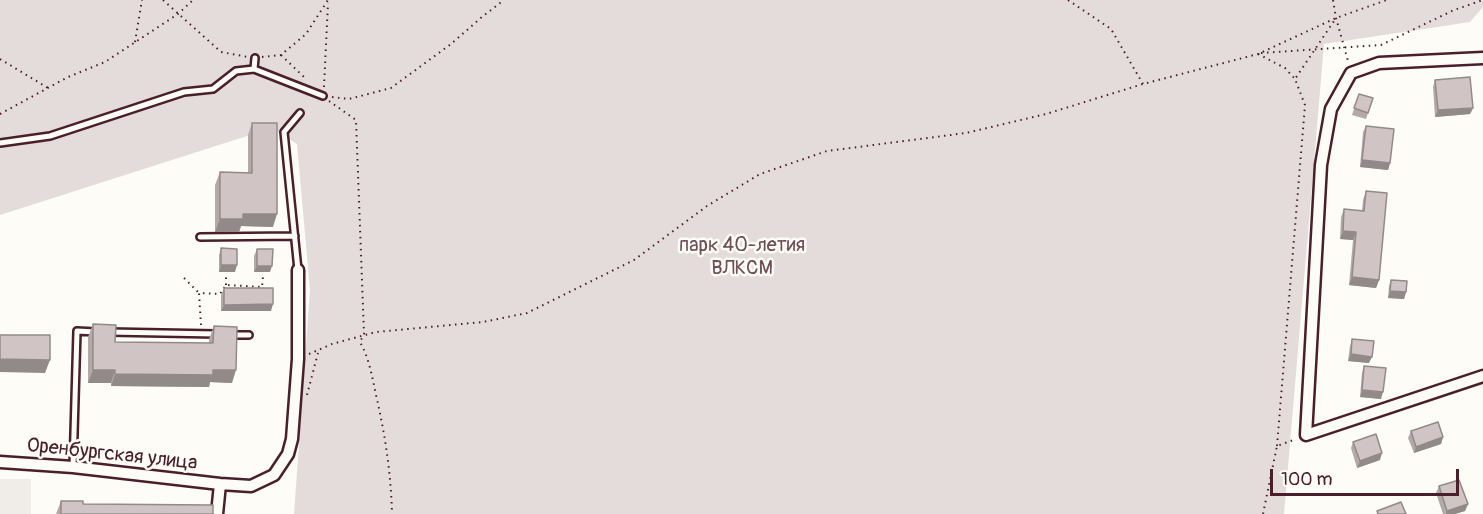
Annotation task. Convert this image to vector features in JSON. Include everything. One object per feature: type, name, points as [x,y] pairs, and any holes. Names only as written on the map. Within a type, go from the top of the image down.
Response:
[{"type":"street","points":[[1483,58],[1379,63],[1351,73],[1331,109],[1321,165],[1306,435],[1483,376]]},
{"type":"street","name":"Оренбургская улица","points":[[0,462],[73,467],[251,486],[274,475],[288,454],[295,408],[298,358],[298,270]]},
{"type":"street","name":"Оренбургская улица","points":[[217,514],[220,484]]},
{"type":"lane","points":[[254,69],[255,58]]},
{"type":"lane","points":[[0,143],[50,136],[184,92],[213,88],[236,70],[254,69],[323,96]]},
{"type":"lane","points":[[298,270],[284,132],[300,113]]},
{"type":"lane","points":[[200,237],[295,236]]},
{"type":"lane","points":[[73,467],[77,332],[249,335]]},
{"type":"path","points":[[135,42],[142,0]]},
{"type":"path","points":[[163,0],[221,52],[255,58],[281,55],[306,34],[328,1]]},
{"type":"path","points":[[0,114],[68,77],[105,62],[178,14],[193,0]]},
{"type":"path","points":[[323,96],[350,99],[391,88],[451,44],[504,0]]},
{"type":"path","points":[[1068,0],[1111,29],[1143,84]]},
{"type":"path","points":[[1333,0],[1351,73]]},
{"type":"path","points":[[298,358],[364,334],[483,322],[526,313],[634,260],[707,206],[760,174],[827,151],[966,133],[1046,114],[1143,84],[1258,54],[1336,18],[1387,0]]},
{"type":"path","points":[[1258,54],[1381,45],[1454,10],[1483,0]]},
{"type":"path","points":[[323,96],[328,1]]},
{"type":"path","points":[[1295,79],[1336,18]]},
{"type":"path","points":[[1258,54],[1285,68],[1295,79],[1305,105],[1276,446],[1263,514]]},
{"type":"path","points":[[281,55],[306,80]]},
{"type":"path","points":[[0,59],[48,88]]},
{"type":"path","points":[[323,96],[356,120],[364,334],[360,342],[367,354],[384,430],[392,482],[392,514]]},
{"type":"path","points":[[199,293],[220,294],[226,285],[226,275]]},
{"type":"path","points":[[226,285],[262,288],[263,276]]},
{"type":"path","points":[[184,278],[199,293],[201,334]]},
{"type":"path","points":[[295,408],[309,393],[319,350]]},
{"type":"path","points":[[1276,446],[1306,435]]},
{"type":"shaded area","points":[[0,479],[31,479],[31,514],[0,514]]},
{"type":"green space","name":"парк 40-летия ВЛКСМ","points":[[0,0],[1483,0],[1483,7],[1470,22],[1324,44],[1284,514],[294,514],[310,290],[297,144],[272,128],[0,215]]},
{"type":"building","points":[[1470,77],[1473,108],[1438,110],[1435,80]]},
{"type":"building","points":[[1359,94],[1373,98],[1368,113],[1354,108]]},
{"type":"building","points":[[252,123],[277,123],[277,214],[243,214],[243,219],[220,219],[220,172],[252,173]]},
{"type":"building","points":[[1366,126],[1394,129],[1390,163],[1362,160]]},
{"type":"building","points":[[1366,191],[1387,193],[1379,280],[1352,277],[1356,232],[1343,231],[1344,209],[1364,211]]},
{"type":"building","points":[[221,248],[237,249],[237,265],[221,265]]},
{"type":"building","points":[[257,249],[273,249],[272,266],[257,266]]},
{"type":"building","points":[[1391,280],[1407,281],[1406,292],[1390,291]]},
{"type":"building","points":[[224,288],[273,288],[273,304],[224,305]]},
{"type":"building","points":[[93,324],[116,325],[115,342],[213,343],[214,326],[237,327],[236,370],[213,370],[213,375],[115,374],[115,370],[93,370]]},
{"type":"building","points":[[0,335],[50,335],[50,360],[0,359]]},
{"type":"building","points":[[1352,339],[1374,341],[1372,357],[1351,354]]},
{"type":"building","points":[[1364,366],[1386,368],[1383,392],[1362,390]]},
{"type":"building","points":[[1438,422],[1443,437],[1416,447],[1411,431]]},
{"type":"building","points":[[1376,434],[1382,453],[1360,461],[1353,442]]},
{"type":"building","points":[[1459,480],[1468,504],[1447,511],[1439,486]]},
{"type":"building","points":[[61,501],[83,501],[83,504],[213,505],[213,514],[61,514]]},
{"type":"building","points":[[1401,502],[1406,514],[1378,514],[1377,511]]}]
